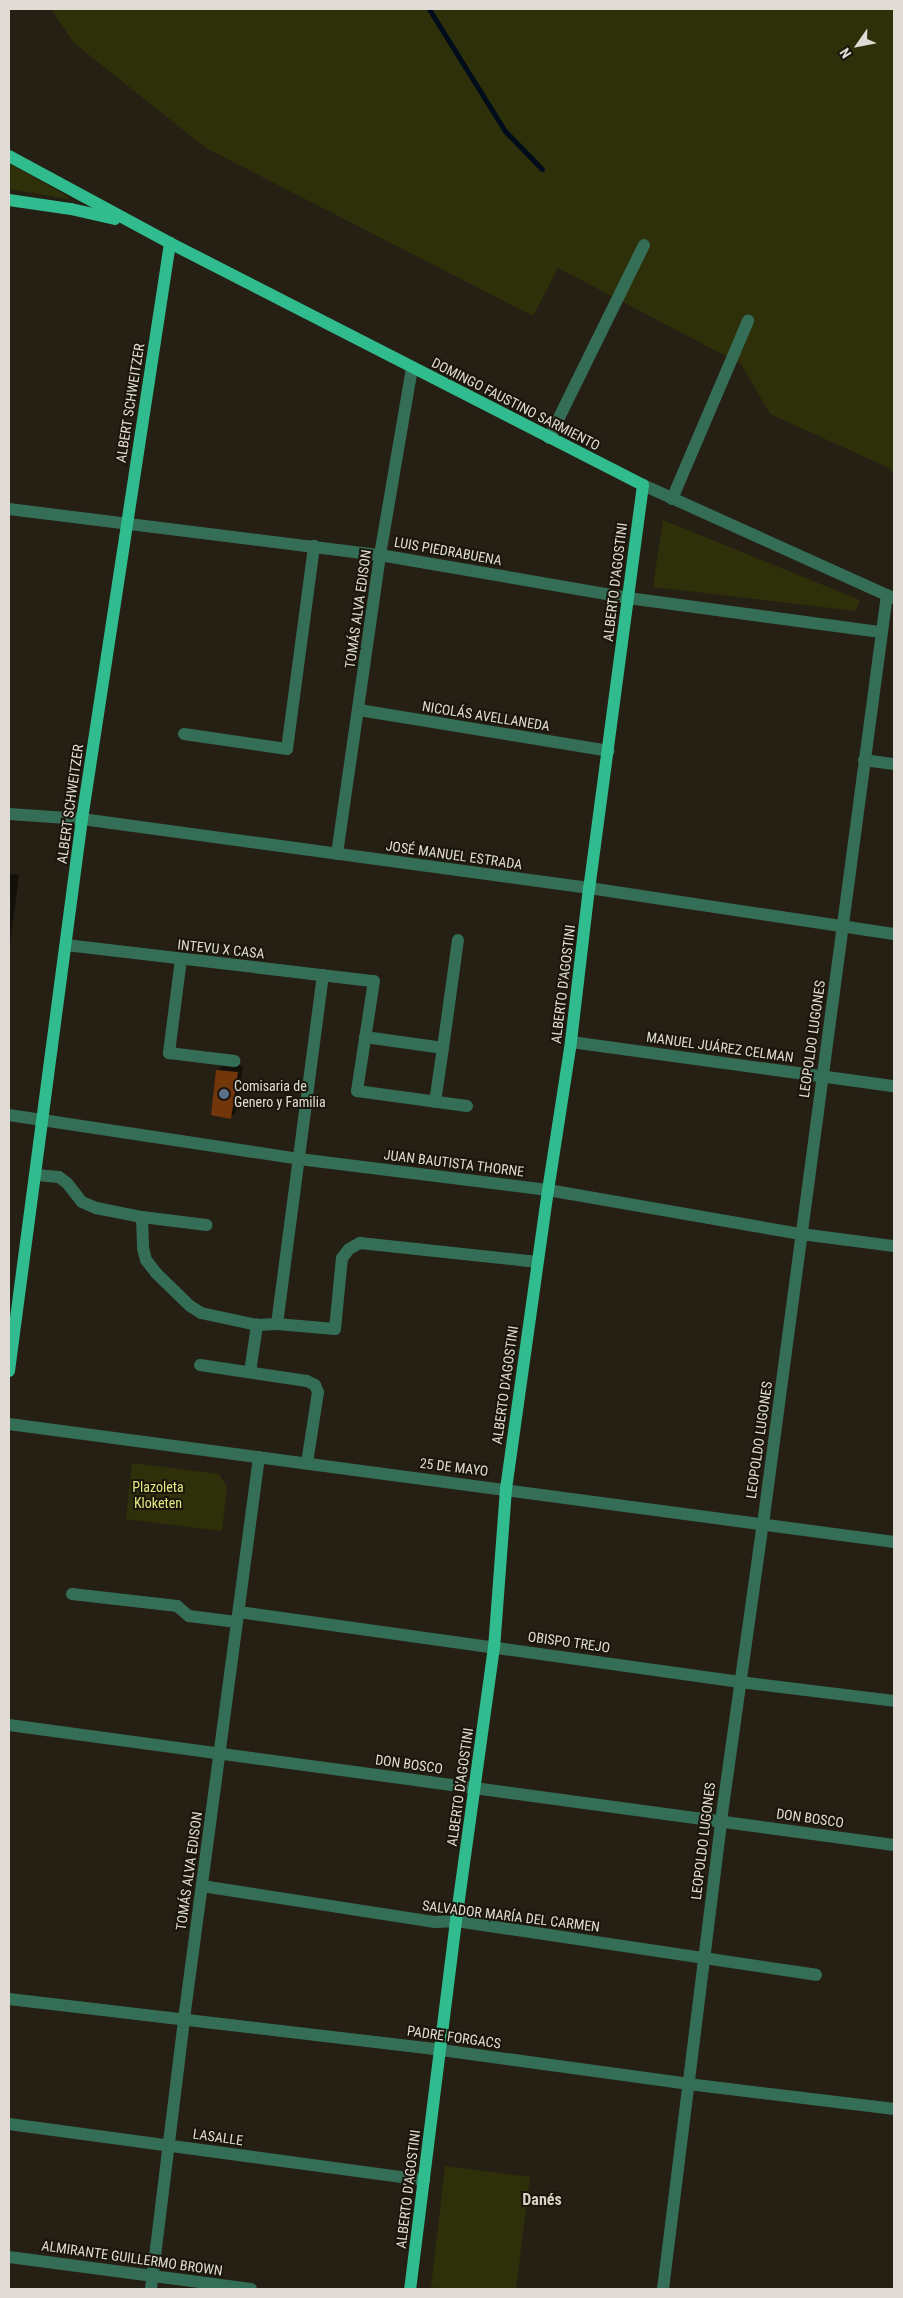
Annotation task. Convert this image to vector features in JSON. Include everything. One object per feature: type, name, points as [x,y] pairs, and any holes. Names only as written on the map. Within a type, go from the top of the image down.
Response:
[{"type":"main road","points":[[9,156],[132,223]]},
{"type":"main road","points":[[9,200],[71,209],[132,223]]},
{"type":"main road","name":"DOMINGO FAUSTINO SARMIENTO","points":[[132,223],[643,486]]},
{"type":"main road","name":"ALBERT SCHWEITZER","points":[[9,1371],[44,1120],[82,819],[170,243]]},
{"type":"main road","name":"ALBERTO D'AGOSTINI","points":[[410,2289],[456,1921],[494,1646],[506,1489],[548,1190],[572,1042],[589,888],[609,751],[643,486]]},
{"type":"street","points":[[549,438],[644,245]]},
{"type":"street","points":[[672,499],[748,321]]},
{"type":"street","name":"TOMÁS ALVA EDISON","points":[[337,854],[380,554],[412,368]]},
{"type":"street","name":"DOMINGO FAUSTINO SARMIENTO","points":[[643,486],[891,597]]},
{"type":"street","name":"LUIS PIEDRABUENA","points":[[9,509],[380,554],[628,598],[881,632]]},
{"type":"street","points":[[184,734],[287,749],[314,546]]},
{"type":"street","name":"LEOPOLDO LUGONES","points":[[663,2289],[721,1821],[763,1524],[881,632],[891,597]]},
{"type":"street","name":"NICOLÁS AVELLANEDA","points":[[359,710],[609,751]]},
{"type":"street","points":[[864,760],[894,764]]},
{"type":"street","name":"JOSÉ MANUEL ESTRADA","points":[[9,814],[82,819],[589,888],[894,934]]},
{"type":"street","points":[[435,1102],[458,940]]},
{"type":"street","name":"INTEVU X CASA","points":[[66,945],[374,981],[365,1038]]},
{"type":"street","points":[[181,959],[169,1053],[235,1061]]},
{"type":"street","points":[[277,1324],[323,975]]},
{"type":"street","points":[[442,1048],[365,1038],[357,1091],[467,1106]]},
{"type":"street","name":"MANUEL JUÁREZ CELMAN","points":[[572,1042],[894,1086]]},
{"type":"street","name":"JUAN BAUTISTA THORNE","points":[[9,1115],[299,1159],[548,1190],[801,1234],[894,1246]]},
{"type":"street","points":[[36,1175],[59,1177],[67,1183],[82,1202],[96,1208],[142,1217],[207,1225]]},
{"type":"street","points":[[142,1217],[143,1248],[146,1260],[156,1273],[190,1306],[201,1313],[257,1325],[277,1324],[335,1329],[342,1258],[349,1249],[360,1243],[538,1262]]},
{"type":"street","points":[[250,1372],[257,1325]]},
{"type":"street","points":[[200,1365],[307,1381],[315,1385],[318,1392],[306,1463]]},
{"type":"street","name":"25 DE MAYO","points":[[9,1424],[894,1542]]},
{"type":"street","name":"TOMÁS ALVA EDISON","points":[[151,2289],[184,2019],[221,1754],[259,1457]]},
{"type":"street","name":"OBISPO TREJO","points":[[72,1594],[177,1606],[189,1616],[238,1617],[494,1646],[740,1682],[894,1701]]},
{"type":"street","name":"DON BOSCO","points":[[9,1725],[894,1845]]},
{"type":"street","name":"SALVADOR MARÍA DEL CARMEN","points":[[202,1886],[435,1922],[456,1921],[816,1975]]},
{"type":"street","name":"PADRE FORGACS","points":[[9,1999],[441,2050],[688,2084],[894,2109]]},
{"type":"street","name":"LASALLE","points":[[9,2124],[424,2180]]},
{"type":"street","name":"ALMIRANTE GUILLERMO BROWN","points":[[9,2257],[251,2289]]},
{"type":"green space","points":[[51,9],[894,9],[894,474],[889,468],[770,414],[741,364],[558,268],[533,316],[206,148],[74,43]]},
{"type":"green space","points":[[9,163],[69,197],[68,199],[9,189]]},
{"type":"green space","points":[[663,520],[860,600],[856,611],[653,587]]},
{"type":"green space","name":"Plazoleta Kloketen","points":[[132,1463],[219,1474],[227,1487],[222,1531],[126,1519]]},
{"type":"green space","points":[[445,2166],[530,2177],[516,2289],[446,2289],[431,2287]]},
{"type":"building","name":"Comisaria de Genero y Familia","points":[[216,1070],[238,1072],[231,1119],[211,1115]]},
{"type":"waterway","points":[[429,9],[505,131],[542,169]]},
{"type":"place","name":"Comisaria de Genero y Familia","points":[[224,1094]]},
{"type":"district","name":"Danés","points":[[542,2200]]}]
